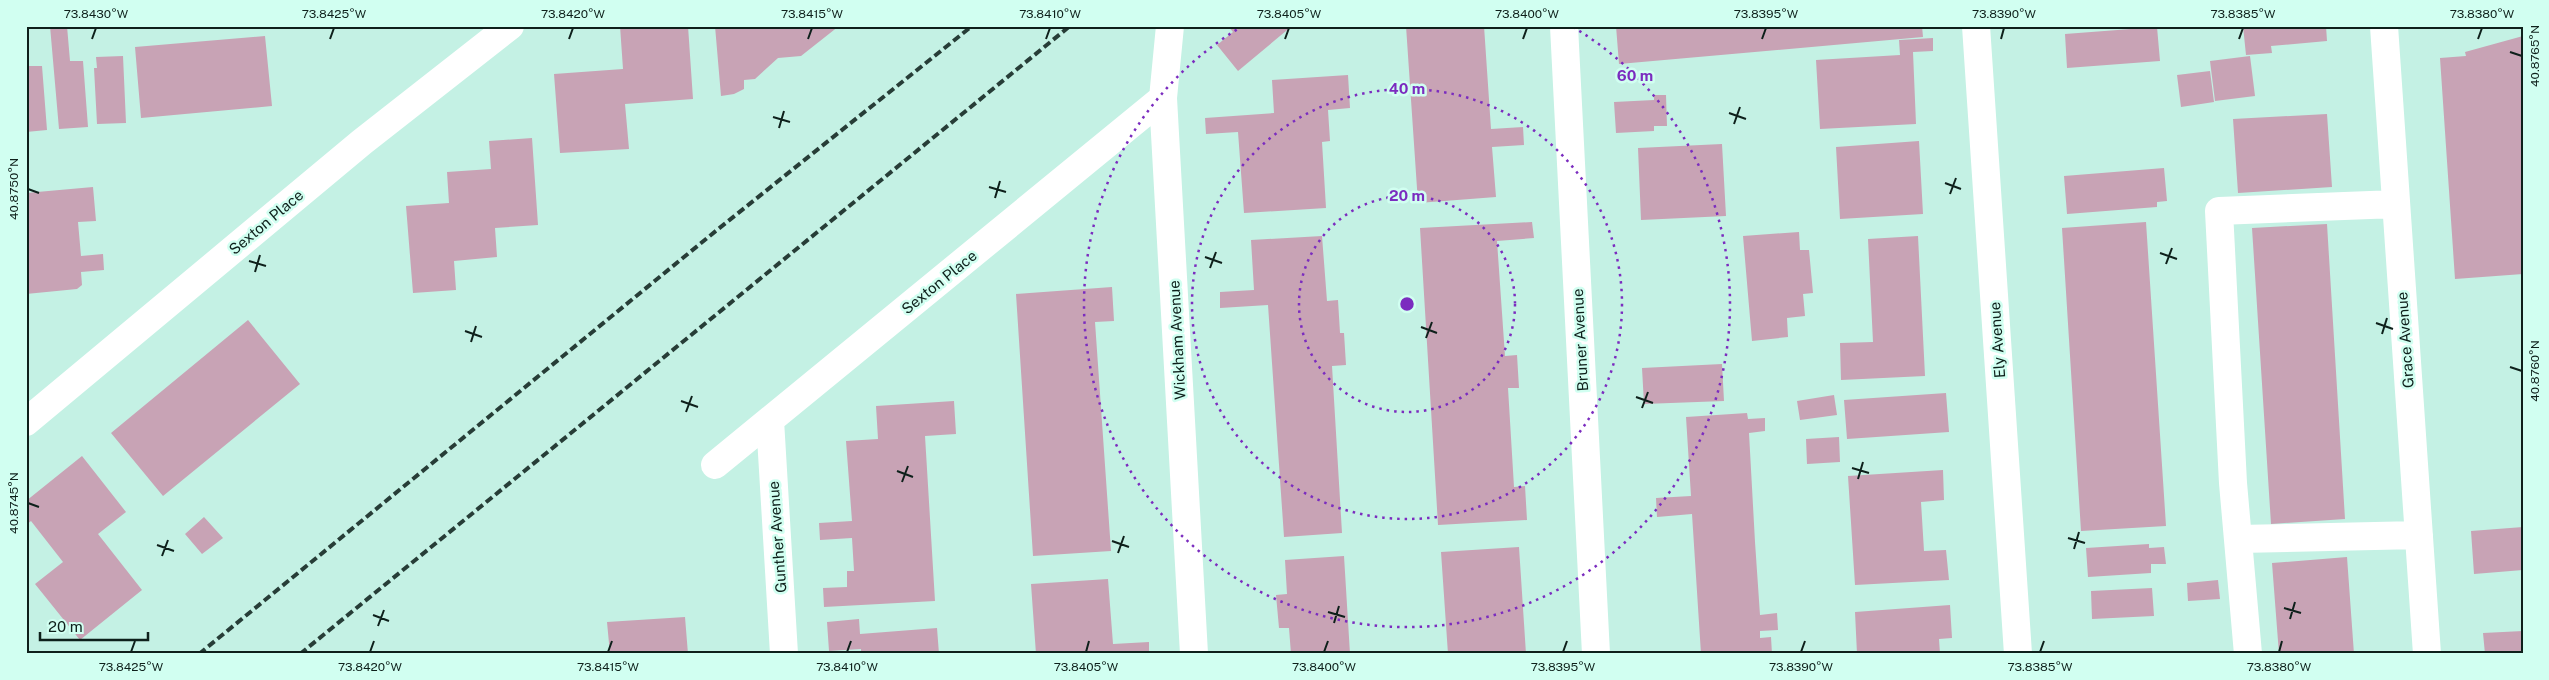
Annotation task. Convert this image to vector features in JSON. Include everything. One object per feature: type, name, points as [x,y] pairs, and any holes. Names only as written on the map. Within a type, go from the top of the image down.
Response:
[{"type":"street","name":"Sexton Place","points":[[26,422],[362,142],[510,26]]},
{"type":"street","name":"Wickham Avenue","points":[[1170,26],[1163,98],[1194,654]]},
{"type":"street","name":"Bruner Avenue","points":[[1564,26],[1596,654]]},
{"type":"street","name":"Ely Avenue","points":[[1976,26],[2018,654]]},
{"type":"street","name":"Grace Avenue","points":[[2384,26],[2426,654]]},
{"type":"street","name":"Sexton Place","points":[[715,465],[1163,98]]},
{"type":"street","points":[[2248,654],[2238,539],[2219,211],[2396,204]]},
{"type":"street","name":"Gunther Avenue","points":[[770,420],[784,654]]},
{"type":"street","points":[[2238,539],[2418,535]]},
{"type":"building","points":[[50,26],[67,26],[70,61],[83,61],[88,127],[59,129]]},
{"type":"building","points":[[620,26],[688,26],[693,99],[625,104],[629,149],[560,153],[554,74],[623,69]]},
{"type":"building","points":[[715,26],[839,26],[801,56],[778,58],[755,79],[744,80],[744,89],[734,94],[721,96]]},
{"type":"building","points":[[1228,26],[1292,26],[1238,71],[1217,45],[1233,32]]},
{"type":"building","points":[[1406,26],[1484,26],[1491,129],[1523,127],[1524,145],[1492,147],[1496,197],[1418,203]]},
{"type":"building","points":[[1616,26],[1922,26],[1923,37],[1619,64]]},
{"type":"building","points":[[2243,26],[2326,26],[2327,41],[2271,46],[2272,53],[2246,55]]},
{"type":"building","points":[[2157,27],[2160,61],[2067,68],[2065,34]]},
{"type":"building","points":[[265,36],[272,106],[141,118],[135,47]]},
{"type":"building","points":[[2523,36],[2523,274],[2455,279],[2440,58],[2466,56],[2465,52]]},
{"type":"building","points":[[1933,38],[1933,51],[1913,52],[1916,124],[1820,129],[1816,60],[1900,55],[1899,40]]},
{"type":"building","points":[[26,49],[29,66],[42,66],[47,130],[26,132]]},
{"type":"building","points":[[123,56],[126,123],[97,124],[94,68],[97,68],[96,57]]},
{"type":"building","points":[[2250,56],[2255,96],[2215,101],[2210,61]]},
{"type":"building","points":[[2210,71],[2214,102],[2181,107],[2177,75]]},
{"type":"building","points":[[1348,75],[1350,108],[1328,110],[1330,141],[1322,142],[1326,208],[1244,213],[1238,132],[1206,134],[1205,118],[1274,113],[1272,80]]},
{"type":"building","points":[[1654,95],[1666,95],[1667,126],[1654,126],[1654,131],[1616,133],[1614,102],[1654,100]]},
{"type":"building","points":[[2327,114],[2332,187],[2238,193],[2233,119]]},
{"type":"building","points":[[532,138],[538,225],[495,228],[497,257],[454,261],[456,290],[413,293],[406,206],[449,203],[447,172],[491,169],[489,141]]},
{"type":"building","points":[[1919,141],[1923,214],[1840,219],[1836,147]]},
{"type":"building","points":[[1722,144],[1726,216],[1641,220],[1638,148]]},
{"type":"building","points":[[2164,168],[2167,201],[2157,202],[2157,207],[2067,214],[2064,176]]},
{"type":"building","points":[[93,187],[96,221],[78,222],[81,256],[103,254],[104,270],[81,272],[82,285],[77,289],[26,294],[26,193]]},
{"type":"building","points":[[1532,222],[1534,238],[1497,241],[1505,356],[1517,355],[1519,388],[1508,388],[1514,487],[1525,486],[1527,520],[1438,525],[1420,228]]},
{"type":"building","points":[[2146,222],[2166,526],[2081,531],[2062,228]]},
{"type":"building","points":[[2327,224],[2345,519],[2271,524],[2252,228]]},
{"type":"building","points":[[1799,232],[1800,250],[1809,250],[1813,293],[1803,294],[1805,316],[1787,318],[1788,337],[1752,341],[1743,236]]},
{"type":"building","points":[[1322,236],[1327,301],[1338,300],[1340,333],[1344,333],[1346,365],[1332,366],[1342,533],[1284,537],[1268,305],[1220,308],[1220,292],[1254,290],[1251,240]]},
{"type":"building","points":[[1918,236],[1925,376],[1841,380],[1840,343],[1873,342],[1868,239]]},
{"type":"building","points":[[1112,287],[1114,321],[1095,322],[1111,551],[1033,556],[1016,294]]},
{"type":"building","points":[[248,320],[300,384],[163,496],[111,433]]},
{"type":"building","points":[[1722,364],[1724,401],[1644,404],[1642,368]]},
{"type":"building","points":[[1946,393],[1949,432],[1847,439],[1844,400]]},
{"type":"building","points":[[1834,395],[1837,415],[1800,420],[1797,401]]},
{"type":"building","points":[[954,401],[956,434],[925,436],[935,601],[824,607],[823,588],[847,587],[847,571],[854,571],[852,538],[820,540],[819,523],[852,521],[846,441],[878,439],[876,406]]},
{"type":"building","points":[[1747,413],[1748,419],[1765,418],[1765,431],[1749,433],[1755,542],[1760,615],[1777,613],[1778,630],[1760,631],[1760,638],[1771,637],[1772,654],[1701,654],[1692,514],[1657,517],[1656,498],[1691,496],[1686,417]]},
{"type":"building","points":[[1839,437],[1840,462],[1807,464],[1806,439]]},
{"type":"building","points":[[82,456],[126,512],[98,534],[142,590],[80,640],[35,584],[63,562],[31,521],[26,525],[26,501]]},
{"type":"building","points":[[1943,470],[1944,500],[1921,502],[1924,551],[1946,550],[1949,580],[1855,585],[1848,476]]},
{"type":"building","points":[[204,517],[223,538],[202,554],[185,534]]},
{"type":"building","points":[[2523,527],[2523,570],[2474,574],[2471,531]]},
{"type":"building","points":[[2149,544],[2149,548],[2164,547],[2166,564],[2151,564],[2151,573],[2088,577],[2086,548]]},
{"type":"building","points":[[1519,547],[1526,654],[1448,654],[1441,552]]},
{"type":"building","points":[[1344,556],[1350,654],[1291,654],[1289,628],[1279,628],[1276,595],[1287,594],[1285,560]]},
{"type":"building","points":[[2347,557],[2354,654],[2279,654],[2272,563]]},
{"type":"building","points":[[1108,579],[1113,644],[1149,642],[1149,654],[1036,654],[1031,584]]},
{"type":"building","points":[[2218,580],[2220,599],[2188,601],[2187,583]]},
{"type":"building","points":[[2152,588],[2154,616],[2092,619],[2091,591]]},
{"type":"building","points":[[1950,605],[1952,638],[1939,639],[1940,654],[1857,654],[1855,612]]},
{"type":"building","points":[[685,617],[688,654],[610,654],[607,622]]},
{"type":"building","points":[[859,619],[860,634],[937,628],[939,654],[861,654],[861,649],[829,651],[827,622]]},
{"type":"building","points":[[2523,631],[2523,654],[2485,654],[2483,633]]},
{"type":"railway","points":[[199,654],[717,230],[972,26]]},
{"type":"railway","points":[[300,654],[1070,26]]}]
